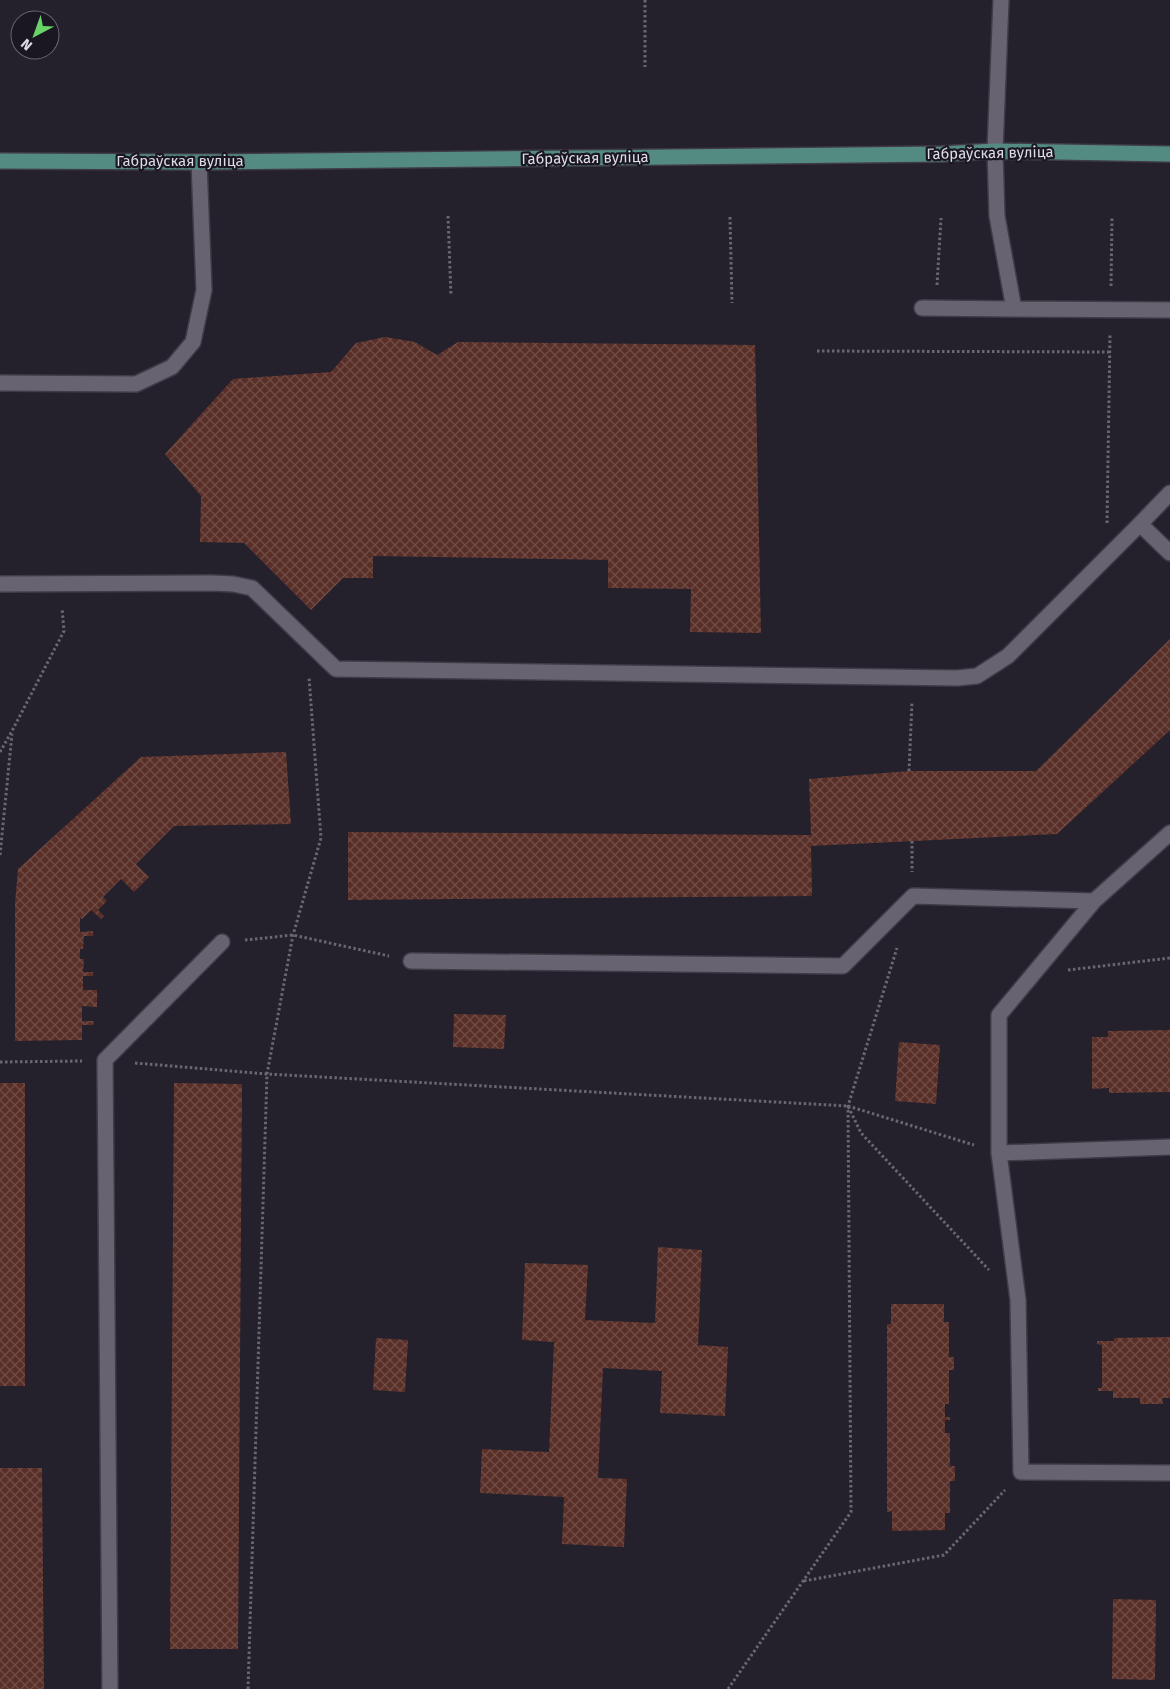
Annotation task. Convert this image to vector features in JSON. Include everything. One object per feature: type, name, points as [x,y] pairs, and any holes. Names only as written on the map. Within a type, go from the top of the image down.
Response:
[{"type":"main road","name":"Габраўская вуліца","points":[[0,161],[199,162],[940,154],[995,151],[1170,154]]},
{"type":"street","points":[[1001,0],[995,151],[997,216],[1014,309]]},
{"type":"street","points":[[0,383],[136,384],[172,367],[193,342],[204,290],[199,162]]},
{"type":"street","points":[[929,308],[1170,310]]},
{"type":"street","points":[[0,584],[212,583],[233,584],[252,588],[336,669],[958,678],[977,676],[1008,656],[1170,493]]},
{"type":"street","points":[[1140,524],[1170,554]]},
{"type":"street","points":[[1170,833],[1094,901],[1000,1015],[999,1153],[1018,1300],[1021,1472],[1170,1473]]},
{"type":"street","points":[[411,961],[843,966],[913,896],[1094,901]]},
{"type":"street","points":[[110,1689],[105,1060],[222,942]]},
{"type":"street","points":[[999,1153],[1170,1147]]},
{"type":"path","points":[[645,0],[645,67]]},
{"type":"path","points":[[448,216],[451,296]]},
{"type":"path","points":[[1106,558],[1112,216]]},
{"type":"path","points":[[730,217],[732,303]]},
{"type":"path","points":[[929,308],[941,218]]},
{"type":"path","points":[[817,351],[1110,352]]},
{"type":"path","points":[[0,752],[64,630],[61,585]]},
{"type":"path","points":[[248,1689],[267,1074],[293,935],[321,838],[309,675]]},
{"type":"path","points":[[910,771],[913,677]]},
{"type":"path","points":[[0,855],[12,731]]},
{"type":"path","points":[[912,841],[913,896]]},
{"type":"path","points":[[222,942],[293,935],[411,961]]},
{"type":"path","points":[[728,1689],[851,1512],[848,1106],[899,942]]},
{"type":"path","points":[[1033,975],[1170,958]]},
{"type":"path","points":[[267,1074],[848,1106],[999,1153]]},
{"type":"path","points":[[848,1106],[860,1133],[991,1271]]},
{"type":"path","points":[[804,1581],[944,1555],[1021,1472]]},
{"type":"building","points":[[385,337],[415,342],[437,355],[458,342],[755,345],[761,633],[690,632],[691,589],[608,588],[608,560],[373,556],[373,578],[343,578],[311,610],[244,543],[200,542],[201,496],[165,454],[233,379],[331,372],[356,343]]},
{"type":"building","points":[[1170,639],[1170,730],[1057,834],[811,846],[812,896],[348,900],[348,832],[811,835],[809,779],[909,771],[1036,771]]},
{"type":"building","points":[[286,752],[291,824],[174,826],[136,864],[149,877],[134,892],[121,879],[103,897],[107,901],[98,910],[104,916],[101,919],[91,910],[82,919],[80,918],[80,932],[93,931],[93,936],[84,936],[83,949],[80,949],[80,959],[84,959],[83,972],[93,972],[93,976],[83,976],[83,990],[97,990],[97,1007],[82,1006],[82,1021],[94,1021],[93,1025],[82,1025],[82,1040],[15,1041],[15,903],[18,869],[141,757]]},
{"type":"building","points":[[454,1014],[506,1015],[504,1049],[453,1047]]},
{"type":"building","points":[[1170,1030],[1170,1092],[1109,1093],[1109,1088],[1092,1089],[1092,1037],[1108,1037],[1108,1031]]},
{"type":"building","points":[[899,1042],[940,1045],[936,1104],[895,1101]]},
{"type":"building","points":[[0,1083],[25,1083],[25,1386],[0,1386]]},
{"type":"building","points":[[174,1083],[242,1084],[238,1649],[170,1649]]},
{"type":"building","points":[[658,1247],[702,1250],[698,1345],[728,1347],[725,1416],[660,1413],[662,1371],[603,1368],[598,1478],[627,1479],[624,1547],[562,1544],[564,1497],[480,1493],[482,1449],[549,1452],[554,1342],[522,1340],[525,1263],[588,1265],[585,1320],[655,1323]]},
{"type":"building","points":[[891,1304],[944,1304],[944,1322],[949,1322],[949,1357],[954,1357],[954,1370],[949,1370],[949,1404],[945,1404],[945,1417],[950,1417],[950,1420],[945,1420],[945,1433],[950,1433],[950,1466],[955,1466],[955,1481],[950,1481],[950,1513],[945,1513],[945,1530],[892,1531],[892,1511],[887,1512],[887,1324],[891,1324]]},
{"type":"building","points":[[1170,1337],[1170,1398],[1162,1398],[1163,1404],[1140,1404],[1140,1398],[1113,1398],[1113,1391],[1098,1391],[1098,1388],[1102,1388],[1102,1345],[1097,1344],[1097,1341],[1114,1341],[1114,1338]]},
{"type":"building","points":[[376,1338],[408,1340],[405,1392],[373,1390]]},
{"type":"building","points":[[0,1468],[42,1468],[44,1689],[0,1689]]},
{"type":"building","points":[[1113,1599],[1156,1600],[1155,1680],[1112,1679]]}]
